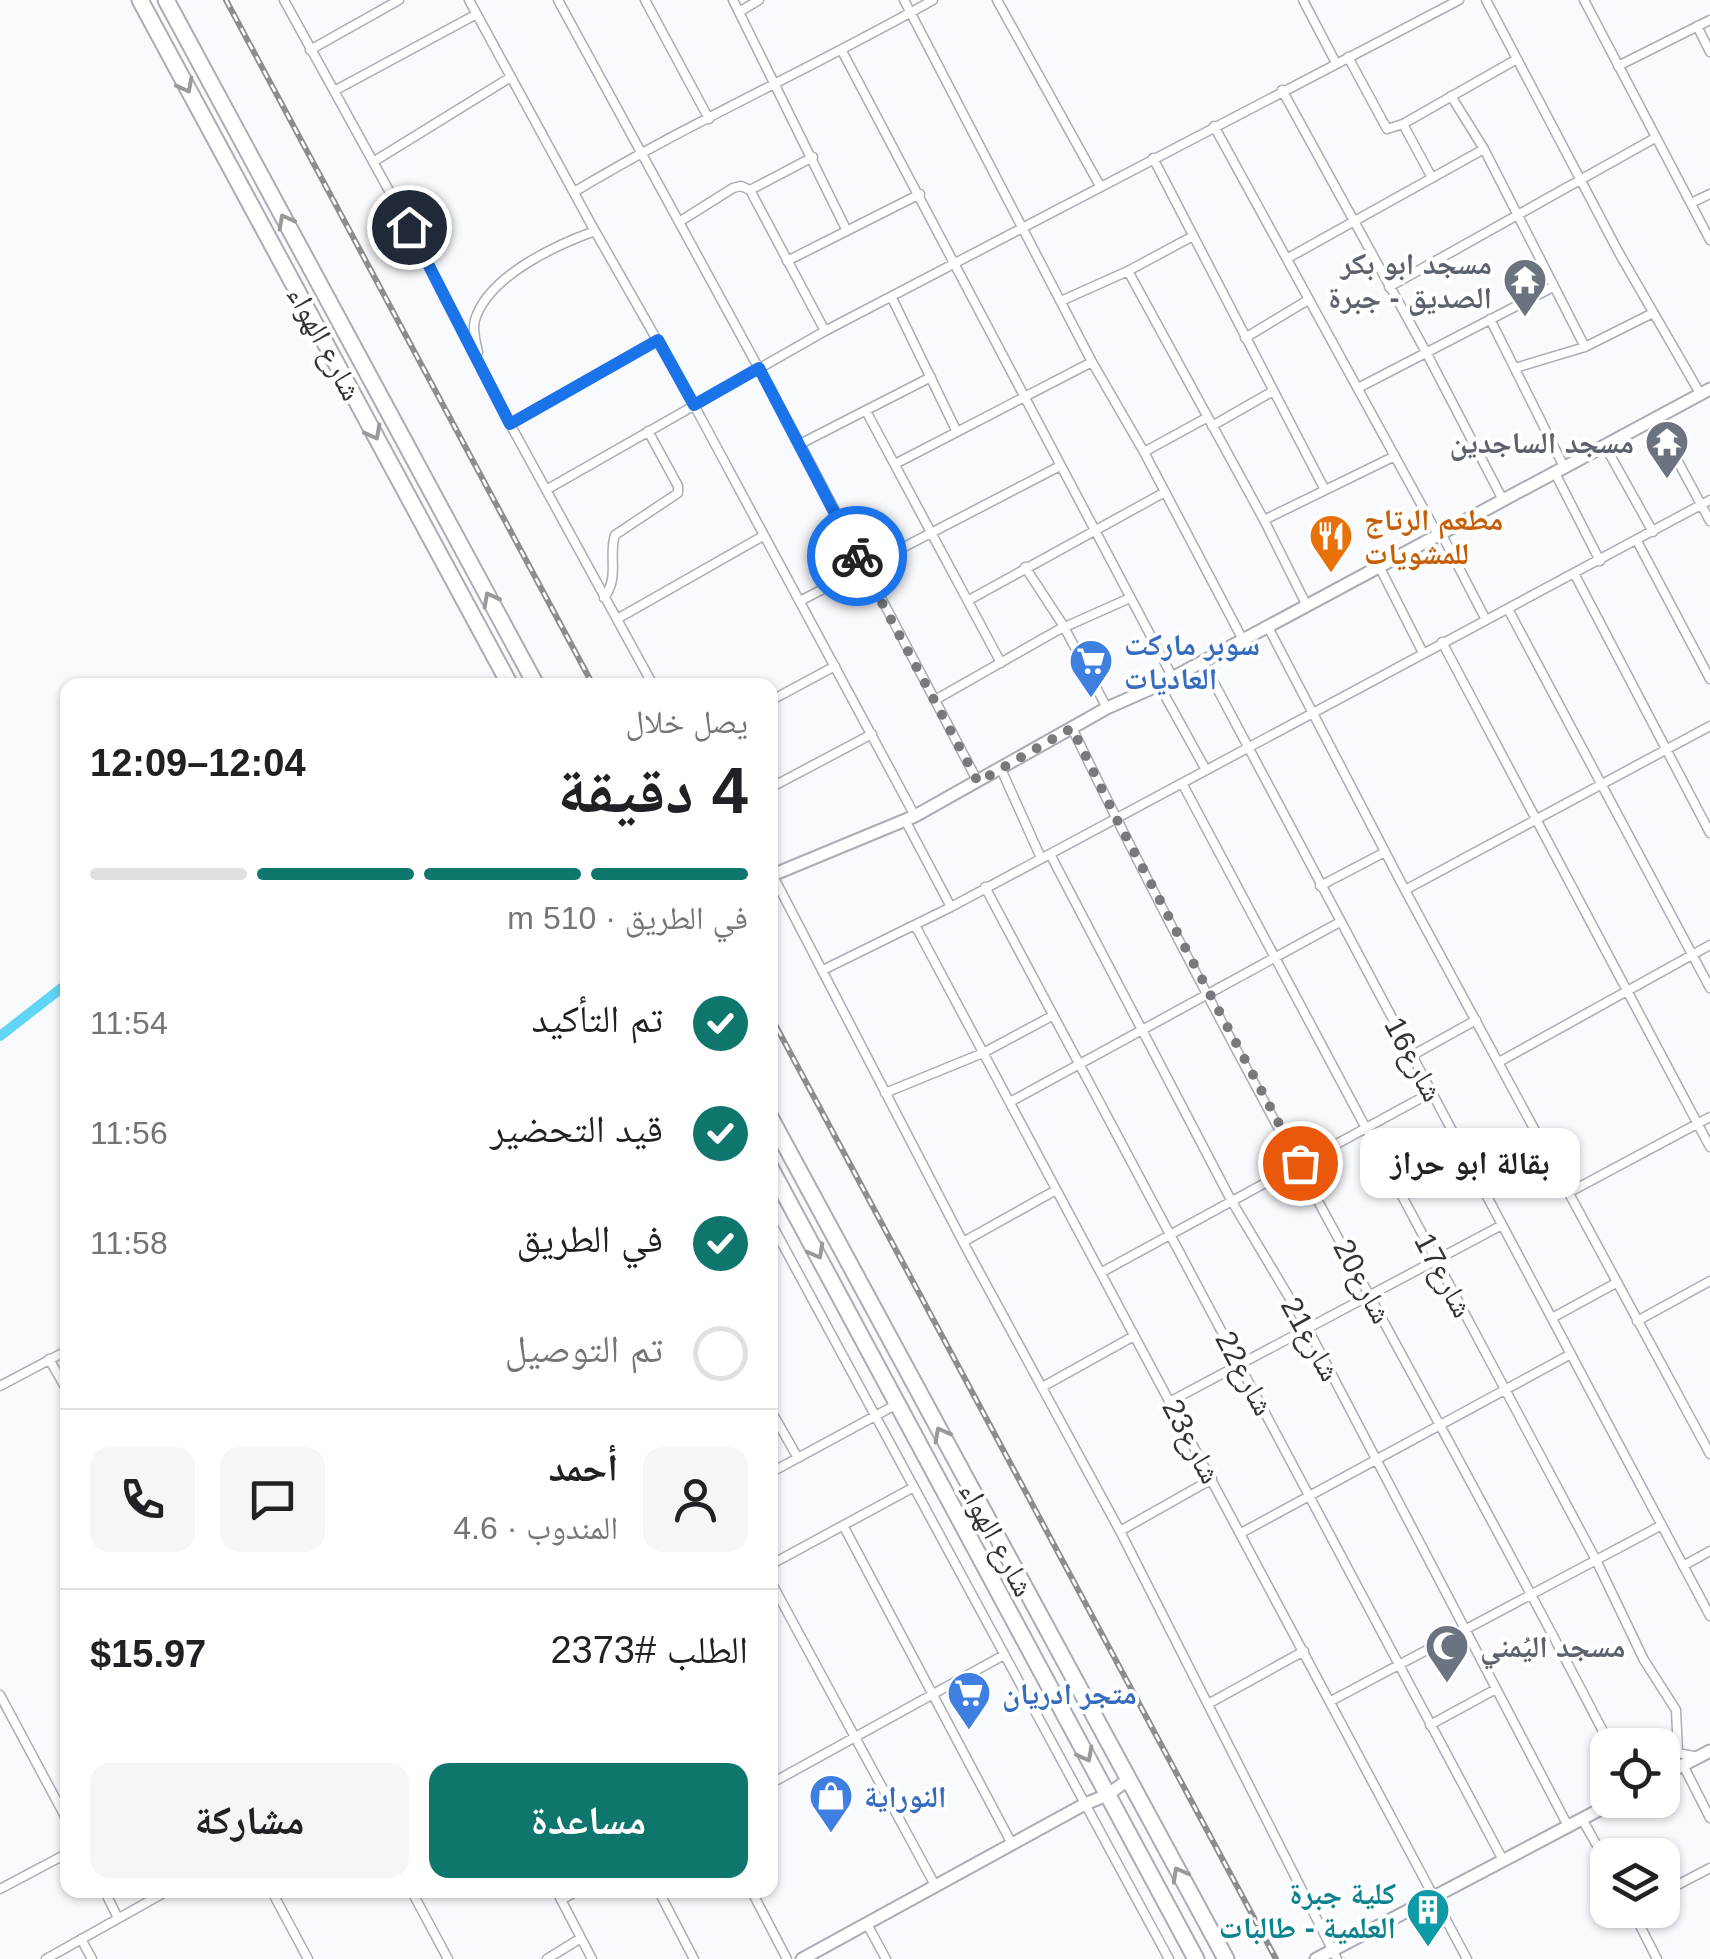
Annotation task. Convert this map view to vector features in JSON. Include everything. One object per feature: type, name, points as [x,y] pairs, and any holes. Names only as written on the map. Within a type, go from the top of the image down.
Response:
[{"type":"highway","name":"شارع الهواء","points":[[140,0],[506,678]]},
{"type":"highway","name":"شارع الهواء","points":[[166,0],[532,678]]},
{"type":"highway","name":"شارع الهواء","points":[[778,1132],[1226,1959]]},
{"type":"highway","name":"شارع الهواء","points":[[778,1182],[1196,1959]]},
{"type":"street","points":[[284,0],[649,678]]},
{"type":"street","points":[[310,50],[399,0]]},
{"type":"street","points":[[469,0],[872,734],[951,907]]},
{"type":"street","points":[[558,0],[800,444],[978,782]]},
{"type":"street","points":[[645,0],[709,120]]},
{"type":"street","points":[[733,0],[846,231]]},
{"type":"street","points":[[739,12],[759,0]]},
{"type":"street","points":[[904,0],[1092,362],[1243,640]]},
{"type":"street","points":[[574,192],[642,152],[934,0]]},
{"type":"street","points":[[997,0],[1100,186]]},
{"type":"street","points":[[1302,0],[1336,63]]},
{"type":"street","points":[[1431,0],[1438,12]]},
{"type":"street","points":[[546,490],[825,331],[1459,0]]},
{"type":"street","points":[[778,870],[910,818],[1108,708],[1173,678],[1705,392],[1653,313],[1486,0]]},
{"type":"street","points":[[1585,0],[1710,240]]},
{"type":"street","points":[[334,91],[475,15]]},
{"type":"street","points":[[1618,66],[1710,20]]},
{"type":"street","points":[[1697,26],[1710,52]]},
{"type":"street","points":[[842,51],[1173,678]]},
{"type":"street","points":[[1348,57],[1387,128],[1403,124],[1516,59]]},
{"type":"street","points":[[374,162],[511,77]]},
{"type":"street","points":[[1282,90],[1504,500]]},
{"type":"street","points":[[1451,96],[1519,214],[1586,347]]},
{"type":"street","points":[[1403,124],[1431,176]]},
{"type":"street","points":[[1214,126],[1486,620]]},
{"type":"street","points":[[1389,287],[1656,138]]},
{"type":"street","points":[[1288,258],[1484,149]]},
{"type":"street","points":[[750,190],[813,158]]},
{"type":"street","points":[[1152,158],[1325,490]]},
{"type":"street","points":[[679,222],[732,188],[742,186],[750,190],[825,331]]},
{"type":"street","points":[[787,262],[920,194]]},
{"type":"street","points":[[1691,203],[1710,194]]},
{"type":"street","points":[[480,363],[475,320],[490,296],[539,254],[595,231]]},
{"type":"street","points":[[1061,301],[1193,236]]},
{"type":"street","points":[[1128,271],[1308,606]]},
{"type":"street","points":[[1358,388],[1554,287]]},
{"type":"street","points":[[892,298],[956,430]]},
{"type":"street","points":[[1245,338],[1308,300]]},
{"type":"street","points":[[1515,368],[1586,347],[1653,313]]},
{"type":"street","points":[[1490,319],[1600,561]]},
{"type":"street","points":[[510,424],[658,340]]},
{"type":"street","points":[[897,463],[1092,362]]},
{"type":"street","points":[[800,444],[931,377]]},
{"type":"street","points":[[1144,452],[1273,391]]},
{"type":"street","points":[[866,411],[1002,664]]},
{"type":"street","points":[[1655,419],[1706,502],[1710,521]]},
{"type":"street","points":[[604,598],[614,582],[612,545],[616,535],[678,490],[648,432]]},
{"type":"street","points":[[1605,446],[1653,532]]},
{"type":"street","points":[[1264,520],[1395,456]]},
{"type":"street","points":[[800,601],[1060,466]]},
{"type":"street","points":[[969,600],[1165,492]]},
{"type":"street","points":[[822,970],[951,907],[1706,502]]},
{"type":"street","points":[[617,620],[763,536]]},
{"type":"street","points":[[1636,541],[1710,679]]},
{"type":"street","points":[[1025,567],[1108,708]]},
{"type":"street","points":[[1380,568],[1424,652]]},
{"type":"street","points":[[1575,574],[1710,832]]},
{"type":"street","points":[[935,700],[1063,628],[1130,598]]},
{"type":"street","points":[[1508,609],[1710,988]]},
{"type":"street","points":[[1268,627],[1710,1454]]},
{"type":"street","points":[[1442,642],[1710,1147]]},
{"type":"street","name":"شارع16","points":[[1203,662],[1710,1616]]},
{"type":"street","points":[[778,696],[835,666]]},
{"type":"street","points":[[1159,685],[1206,770]]},
{"type":"street","points":[[1406,890],[1710,726]]},
{"type":"street","name":"شارع20","points":[[1072,728],[1208,993],[1601,1728]]},
{"type":"street","points":[[778,784],[872,734]]},
{"type":"street","name":"شارع21","points":[[1001,769],[1231,1200],[1308,1329],[1568,1826]]},
{"type":"street","name":"شارع17","points":[[1182,783],[1596,1560],[1644,1660],[1676,1710],[1678,1753],[1704,1754]]},
{"type":"street","points":[[1320,886],[1385,852]]},
{"type":"street","points":[[778,886],[963,1242],[1120,1531],[1335,1955]]},
{"type":"street","name":"شارع22","points":[[986,887],[1503,1860]]},
{"type":"street","points":[[1010,1102],[1340,922]]},
{"type":"street","name":"شارع23","points":[[915,925],[1467,1959]]},
{"type":"street","points":[[1499,1062],[1710,946]]},
{"type":"street","points":[[885,1093],[983,1053],[1052,1016]]},
{"type":"street","points":[[1413,1055],[1476,1020]]},
{"type":"street","points":[[1102,1272],[1432,1092]]},
{"type":"street","points":[[1568,1193],[1710,1117]]},
{"type":"street","points":[[1474,1172],[1539,1137]]},
{"type":"street","points":[[963,1242],[1056,1190]]},
{"type":"street","points":[[1171,1401],[1502,1225]]},
{"type":"street","points":[[778,1243],[876,1416],[1168,1959]]},
{"type":"street","points":[[1637,1320],[1710,1281]]},
{"type":"street","points":[[1552,1318],[1616,1283]]},
{"type":"street","points":[[1044,1386],[1134,1336]]},
{"type":"street","points":[[0,1386],[60,1354]]},
{"type":"street","points":[[1241,1533],[1571,1354]]},
{"type":"street","points":[[49,1360],[60,1379]]},
{"type":"street","points":[[778,1469],[899,1403]]},
{"type":"street","points":[[778,1423],[798,1458]]},
{"type":"street","points":[[1120,1531],[1212,1479]]},
{"type":"street","points":[[778,1561],[914,1486]]},
{"type":"street","points":[[1332,1702],[1662,1526]]},
{"type":"street","points":[[844,1527],[1012,1844]]},
{"type":"street","points":[[1683,1566],[1710,1551]]},
{"type":"street","points":[[778,1595],[936,1887]]},
{"type":"street","points":[[1208,1704],[1304,1650]]},
{"type":"street","points":[[778,1780],[1004,1655]]},
{"type":"street","points":[[1430,1724],[1496,1688]]},
{"type":"street","points":[[0,1695],[60,1807]]},
{"type":"street","points":[[1680,1767],[1704,1754]]},
{"type":"street","points":[[1683,1765],[1710,1818]]},
{"type":"street","points":[[802,1959],[1085,1804],[1107,1796],[1128,1780]]},
{"type":"street","points":[[1316,1959],[1335,1955],[1590,1816]]},
{"type":"street","points":[[1582,1820],[1592,1838]]},
{"type":"street","points":[[0,1889],[60,1856]]},
{"type":"street","points":[[1680,1884],[1710,1868]]},
{"type":"street","points":[[108,1898],[118,1918]]},
{"type":"street","points":[[46,1959],[155,1898]]},
{"type":"street","points":[[275,1898],[308,1959]]},
{"type":"street","points":[[415,1898],[448,1959]]},
{"type":"street","points":[[565,1898],[561,1900],[592,1959]]},
{"type":"street","points":[[662,1898],[694,1959]]},
{"type":"street","points":[[756,1898],[787,1959]]},
{"type":"street","points":[[867,1924],[886,1959]]},
{"type":"street","points":[[1641,1928],[1657,1959]]},
{"type":"street","points":[[547,1959],[581,1938]]},
{"type":"street","points":[[81,1939],[92,1959]]},
{"type":"waterway","points":[[0,1036],[60,989]]},
{"type":"railway","points":[[226,0],[589,678]]},
{"type":"railway","points":[[778,1030],[1276,1959]]},
{"type":"way so far","points":[[857,556],[978,782],[1072,728],[1300,1163]]},
{"type":"place","name":"مسجد ابو بكر الصديق - جبرة","points":[[1525,318]]},
{"type":"place","name":"مسجد الساجدين","points":[[1667,480]]},
{"type":"place","name":"مطعم الرتاج للمشويات","points":[[1331,574]]},
{"type":"place","name":"سوبر ماركت العاديات","points":[[1091,699]]},
{"type":"place","name":"بقالة ابو حراز","points":[[1300,1163]]},
{"type":"place","name":"مسجد اليُمني","points":[[1447,1684]]},
{"type":"place","name":"متجر ادريان","points":[[969,1731]]},
{"type":"place","name":"النوراية","points":[[831,1834]]},
{"type":"place","name":"كلية جبرة العلمية - طالبات","points":[[1428,1948]]},
{"type":"route","points":[[409,227],[510,424],[658,340],[694,405],[759,368],[857,556]]}]
